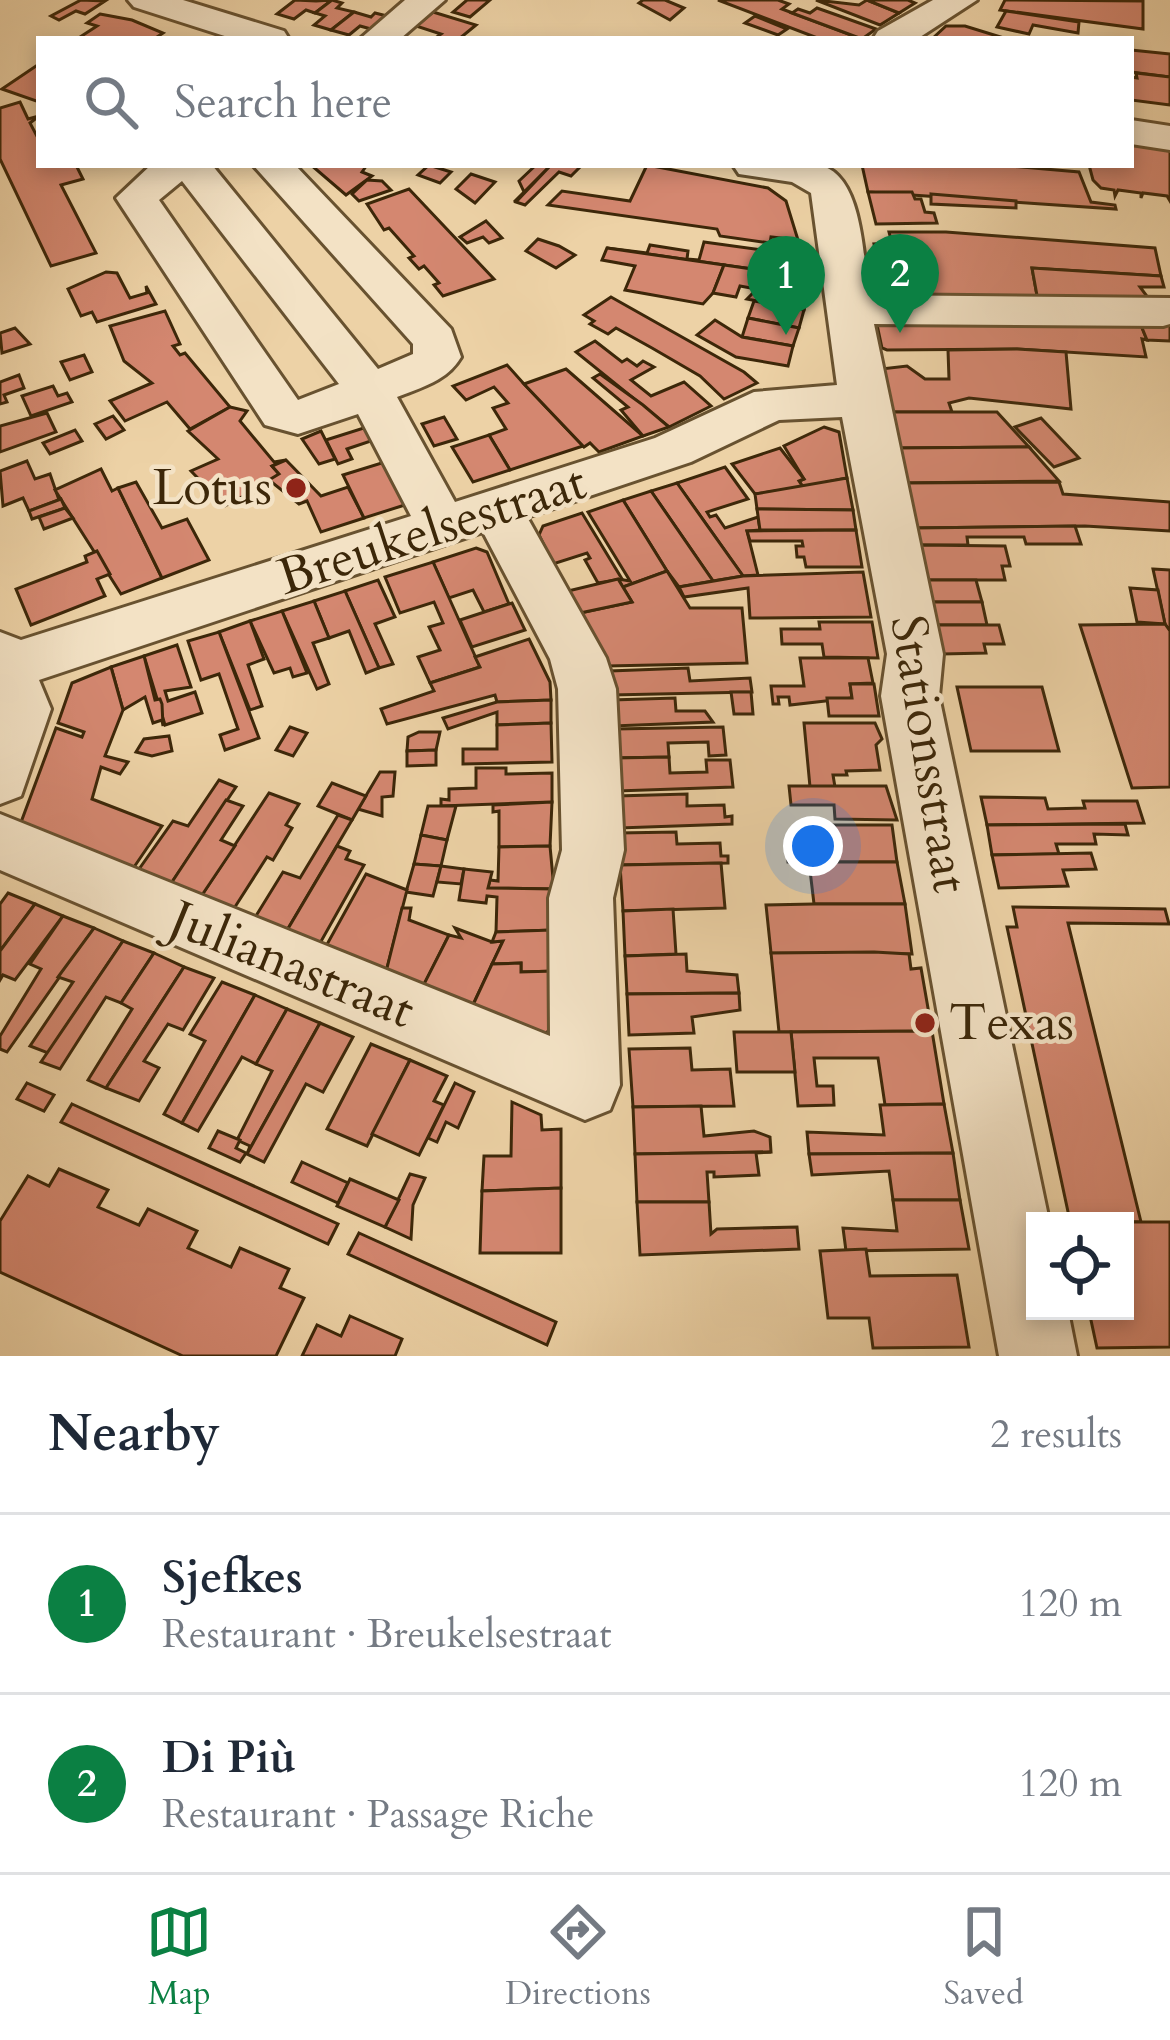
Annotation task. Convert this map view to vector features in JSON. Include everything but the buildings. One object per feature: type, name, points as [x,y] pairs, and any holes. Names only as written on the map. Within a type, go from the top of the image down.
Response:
[{"type":"street","points":[[146,0],[261,36]]},
{"type":"street","points":[[382,36],[427,0]]},
{"type":"street","points":[[896,36],[959,0]]},
{"type":"street","points":[[1134,132],[1170,138]]},
{"type":"street","points":[[172,168],[136,198],[273,405],[298,418],[430,365],[440,349],[276,168]]},
{"type":"street","points":[[193,168],[470,518]]},
{"type":"street","name":"Stationsstraat","points":[[791,168],[824,180],[831,191],[863,400],[915,654],[910,696],[1038,1356]]},
{"type":"street","points":[[848,309],[1162,311]]},
{"type":"street","name":"Breukelsestraat","points":[[2,664],[674,450],[771,404],[863,400]]},
{"type":"street","name":"Julianastraat","points":[[0,842],[584,1085],[581,898],[593,850],[587,689],[578,658],[470,518]]},
{"type":"street","points":[[0,778],[22,709],[2,664]]},
{"type":"place","name":"Di Più","points":[[900,333]]},
{"type":"place","name":"Sjefkes","points":[[786,335]]},
{"type":"place","name":"Lotus","points":[[296,488]]},
{"type":"place","name":"Texas","points":[[925,1023]]}]
